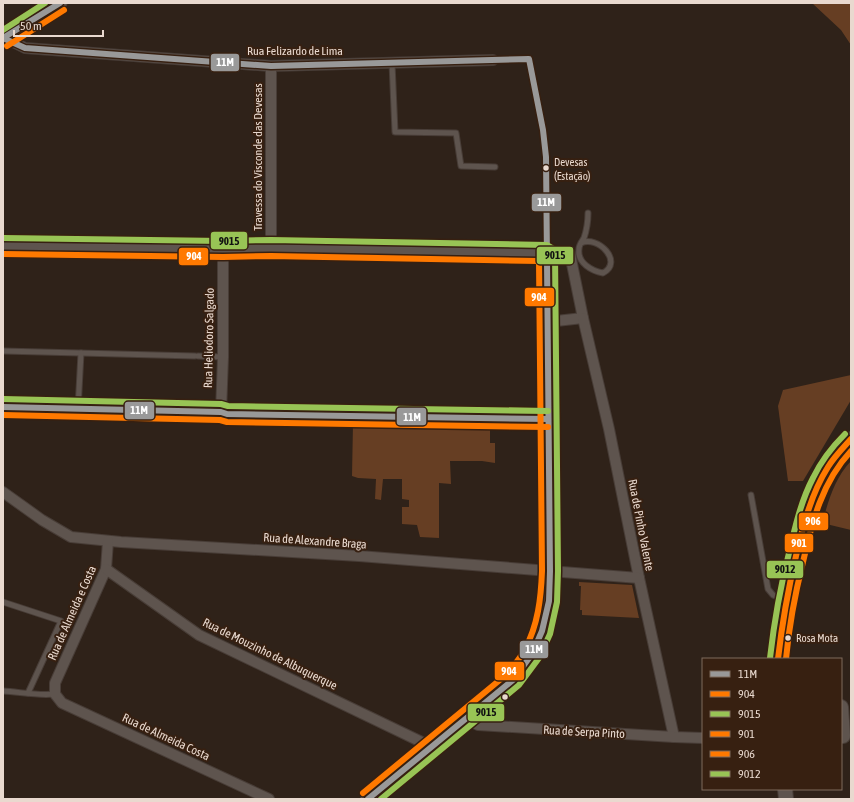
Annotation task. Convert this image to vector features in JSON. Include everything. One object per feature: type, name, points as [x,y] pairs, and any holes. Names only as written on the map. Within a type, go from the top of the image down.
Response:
[{"type":"main road","points":[[3,246],[223,249],[271,248],[547,254],[550,571],[548,601],[542,631],[532,654],[514,680],[368,799]]},
{"type":"main road","points":[[778,658],[786,600],[809,505],[826,470],[840,450],[851,439]]},
{"type":"main road","points":[[842,708],[851,715]]},
{"type":"main road","points":[[842,714],[845,735]]},
{"type":"street","points":[[3,38],[60,3]]},
{"type":"street","name":"Rua Felizardo de Lima","points":[[3,38],[25,48],[271,66],[493,60]]},
{"type":"street","name":"Travessa do Visconde das Devesas","points":[[271,66],[271,248]]},
{"type":"street","name":"Rua Heliodoro Salgado","points":[[221,412],[223,357],[223,249]]},
{"type":"street","points":[[547,254],[574,253]]},
{"type":"street","name":"Rua de Pinho Valente","points":[[574,253],[583,318],[609,429],[638,578],[674,737]]},
{"type":"street","points":[[547,322],[583,318]]},
{"type":"street","points":[[3,407],[221,412],[227,414],[548,420]]},
{"type":"street","name":"Rua de Alexandre Braga","points":[[3,492],[42,520],[71,537],[108,541],[359,556],[638,578]]},
{"type":"street","name":"Rua de Almeida e Costa","points":[[55,694],[55,683],[106,569],[108,541]]},
{"type":"street","name":"Rua de Mouzinho de Albuquerque","points":[[106,569],[200,635],[432,747]]},
{"type":"street","name":"Rua de Almeida Costa","points":[[55,694],[62,703],[269,799]]},
{"type":"street","name":"Rua de Serpa Pinto","points":[[466,719],[478,725],[702,738]]},
{"type":"lane","points":[[392,63],[395,132],[456,133],[461,166],[494,167]]},
{"type":"lane","points":[[581,243],[589,241],[596,243],[605,249],[611,261],[611,267],[603,273],[597,272],[585,265],[574,253],[579,247],[588,225],[588,213]]},
{"type":"lane","points":[[3,351],[223,357]]},
{"type":"lane","points":[[78,409],[81,353]]},
{"type":"lane","points":[[751,495],[768,589],[773,595],[786,600]]},
{"type":"lane","points":[[3,602],[61,620],[28,693]]},
{"type":"lane","points":[[3,691],[43,696],[55,694]]},
{"type":"shaded area","points":[[812,3],[851,3],[851,45],[841,30]]},
{"type":"shaded area","points":[[851,375],[851,400],[803,481],[788,481],[778,406],[783,390]]},
{"type":"shaded area","points":[[353,423],[490,424],[490,443],[495,443],[495,463],[482,461],[450,461],[451,484],[439,483],[439,538],[420,537],[417,525],[402,524],[402,507],[409,507],[409,500],[402,499],[402,479],[383,479],[381,500],[375,499],[376,479],[358,478],[352,476]]},
{"type":"shaded area","points":[[851,461],[851,530],[822,523],[836,482]]},
{"type":"shaded area","points":[[579,582],[632,585],[639,618],[582,615],[582,610],[580,610],[581,586],[579,586]]},
{"type":"transit line","name":"9015","points":[[3,30],[45,3]]},
{"type":"transit line","name":"11M","points":[[3,38],[60,3]]},
{"type":"transit line","name":"904","points":[[7,46],[64,10]]},
{"type":"transit line","name":"11M","points":[[3,38],[25,48],[271,66],[529,59],[543,130],[546,157],[550,571],[549,601],[542,631],[532,654],[513,680],[368,799]]},
{"type":"transit line","name":"9015","points":[[3,238],[223,241],[271,240],[547,245],[554,249],[558,571],[557,602],[550,634],[539,658],[519,685],[381,799]]},
{"type":"transit line","name":"904","points":[[3,254],[223,257],[271,256],[539,261],[542,571],[540,601],[536,621],[523,652],[507,674],[363,793]]},
{"type":"transit line","name":"9015","points":[[3,399],[221,404],[228,406],[548,411]]},
{"type":"transit line","name":"11M","points":[[3,407],[221,412],[227,414],[548,419]]},
{"type":"transit line","name":"904","points":[[3,415],[220,420],[227,422],[548,427]]},
{"type":"transit line","name":"9012","points":[[770,658],[775,619],[783,579],[802,505],[809,487],[823,460],[845,434]]},
{"type":"transit line","name":"901","points":[[778,658],[790,582],[808,510],[822,477],[828,467],[851,439]]},
{"type":"transit line","name":"906","points":[[786,658],[795,598],[814,517],[825,489],[841,463],[851,451]]},
{"type":"place","name":"Devesas (Estação)","points":[[546,168]]},
{"type":"place","name":"Rosa Mota","points":[[788,638]]}]
